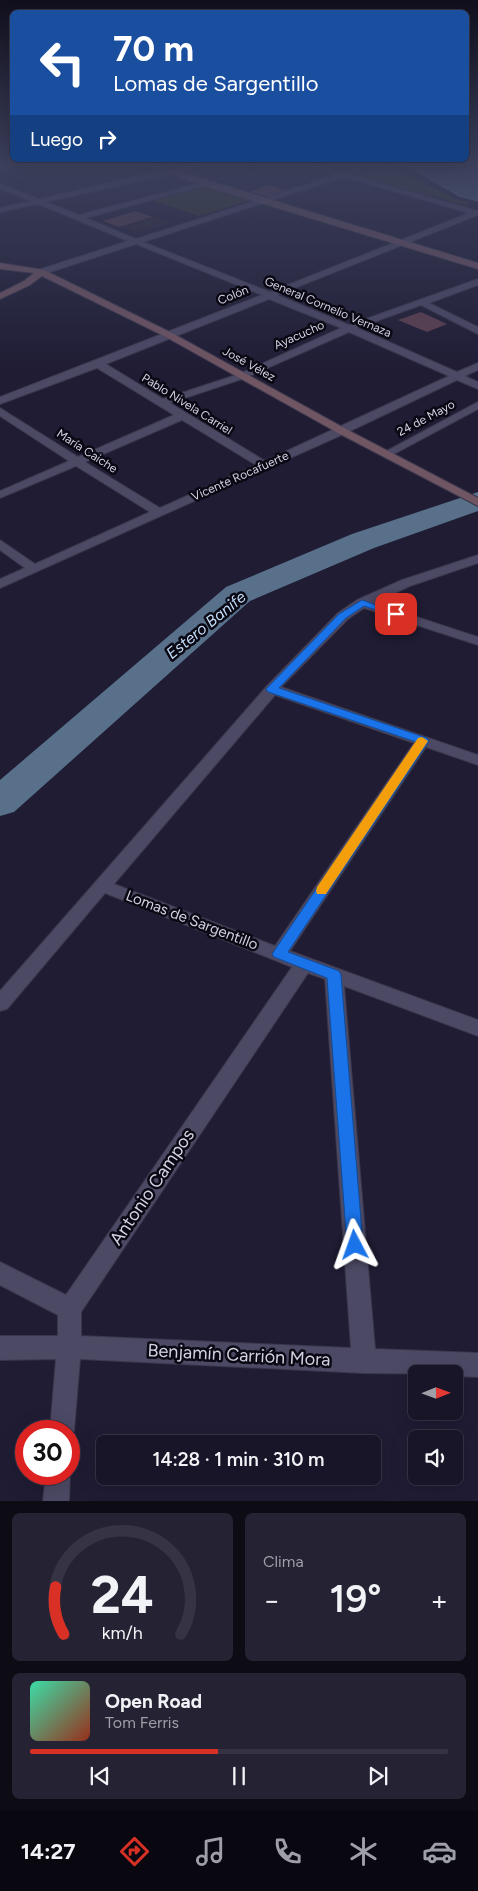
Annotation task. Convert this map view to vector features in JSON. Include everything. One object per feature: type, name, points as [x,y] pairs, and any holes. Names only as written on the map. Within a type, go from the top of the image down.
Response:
[{"type":"street","name":"General Cornelio Vernaza","points":[[114,232],[349,328],[478,386]]},
{"type":"street","points":[[0,286],[16,279],[162,232]]},
{"type":"street","points":[[366,232],[478,266]]},
{"type":"street","name":"Colón","points":[[0,401],[429,232]]},
{"type":"street","name":"José Vélez","points":[[0,266],[41,272],[168,335],[478,503]]},
{"type":"street","points":[[0,296],[27,283],[41,272]]},
{"type":"street","name":"Ayacucho","points":[[161,403],[242,376],[349,328],[478,282]]},
{"type":"street","points":[[421,302],[478,331]]},
{"type":"street","name":"Pablo Nivela Carriel","points":[[98,364],[263,465]]},
{"type":"street","name":"Vicente Rocafuerte","points":[[0,584],[35,570],[263,465],[342,431],[478,366]]},
{"type":"street","name":"24 de Mayo","points":[[386,454],[478,405]]},
{"type":"street","name":"María Caiche","points":[[0,411],[159,513]]},
{"type":"street","points":[[0,495],[181,416]]},
{"type":"street","points":[[0,544],[35,570]]},
{"type":"street","points":[[0,1004],[104,886],[272,689],[343,616],[362,603],[406,583],[478,559]]},
{"type":"street","points":[[362,603],[478,641]]},
{"type":"street","points":[[272,689],[478,760]]},
{"type":"street","points":[[279,954],[423,741]]},
{"type":"street","name":"Lomas de Sargentillo","points":[[104,886],[304,964],[478,1028]]},
{"type":"street","name":"Antonio Campos","points":[[70,1309],[304,964]]},
{"type":"street","points":[[334,975],[364,1361]]},
{"type":"street","points":[[0,1273],[70,1309],[63,1420]]},
{"type":"street","name":"Benjamín Carrión Mora","points":[[0,1348],[69,1347],[478,1365]]},
{"type":"street","points":[[56,1501],[57,1485]]},
{"type":"building","points":[[421,312],[447,324],[427,332],[398,320]]},
{"type":"waterway","name":"Estero Banife","points":[[0,802],[238,594],[363,541],[478,501]]},
{"type":"slow traffic","points":[[322,891],[422,741]]},
{"type":"route","points":[[355,1245],[334,975],[279,954],[423,741],[272,689],[343,616],[362,603],[396,614]]}]
